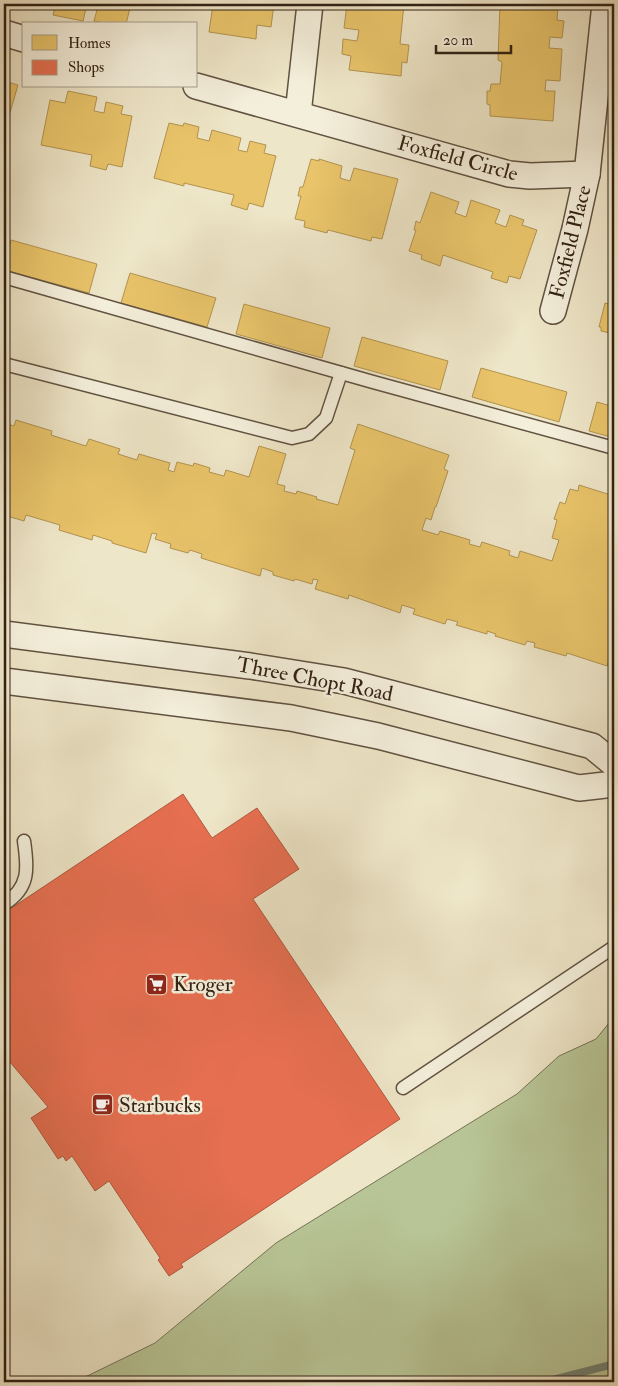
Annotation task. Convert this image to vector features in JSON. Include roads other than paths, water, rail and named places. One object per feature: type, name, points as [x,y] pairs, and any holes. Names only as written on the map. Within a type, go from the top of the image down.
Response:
[{"type":"street","points":[[298,114],[310,4]]},
{"type":"street","points":[[587,174],[605,4]]},
{"type":"street","points":[[4,34],[22,38]]},
{"type":"street","name":"Foxfield Circle","points":[[198,87],[509,174],[530,176],[587,174]]},
{"type":"street","name":"Foxfield Place","points":[[553,311],[587,174]]},
{"type":"street","name":"Three Chopt Road","points":[[4,634],[250,666],[344,681],[592,746],[614,764]]},
{"type":"street","name":"Three Chopt Road","points":[[4,680],[291,718],[378,736],[579,788],[614,784]]},
{"type":"lane","points":[[4,277],[614,448]]},
{"type":"lane","points":[[4,364],[292,438],[309,434],[326,418],[341,373]]},
{"type":"lane","points":[[4,904],[14,898],[25,879],[27,862],[24,841]]},
{"type":"lane","points":[[403,1088],[614,947]]},
{"type":"waterway","points":[[553,1382],[552,1380],[614,1364]]},
{"type":"place","name":"Kroger","points":[[157,984]]},
{"type":"place","name":"Starbucks","points":[[103,1105]]}]
